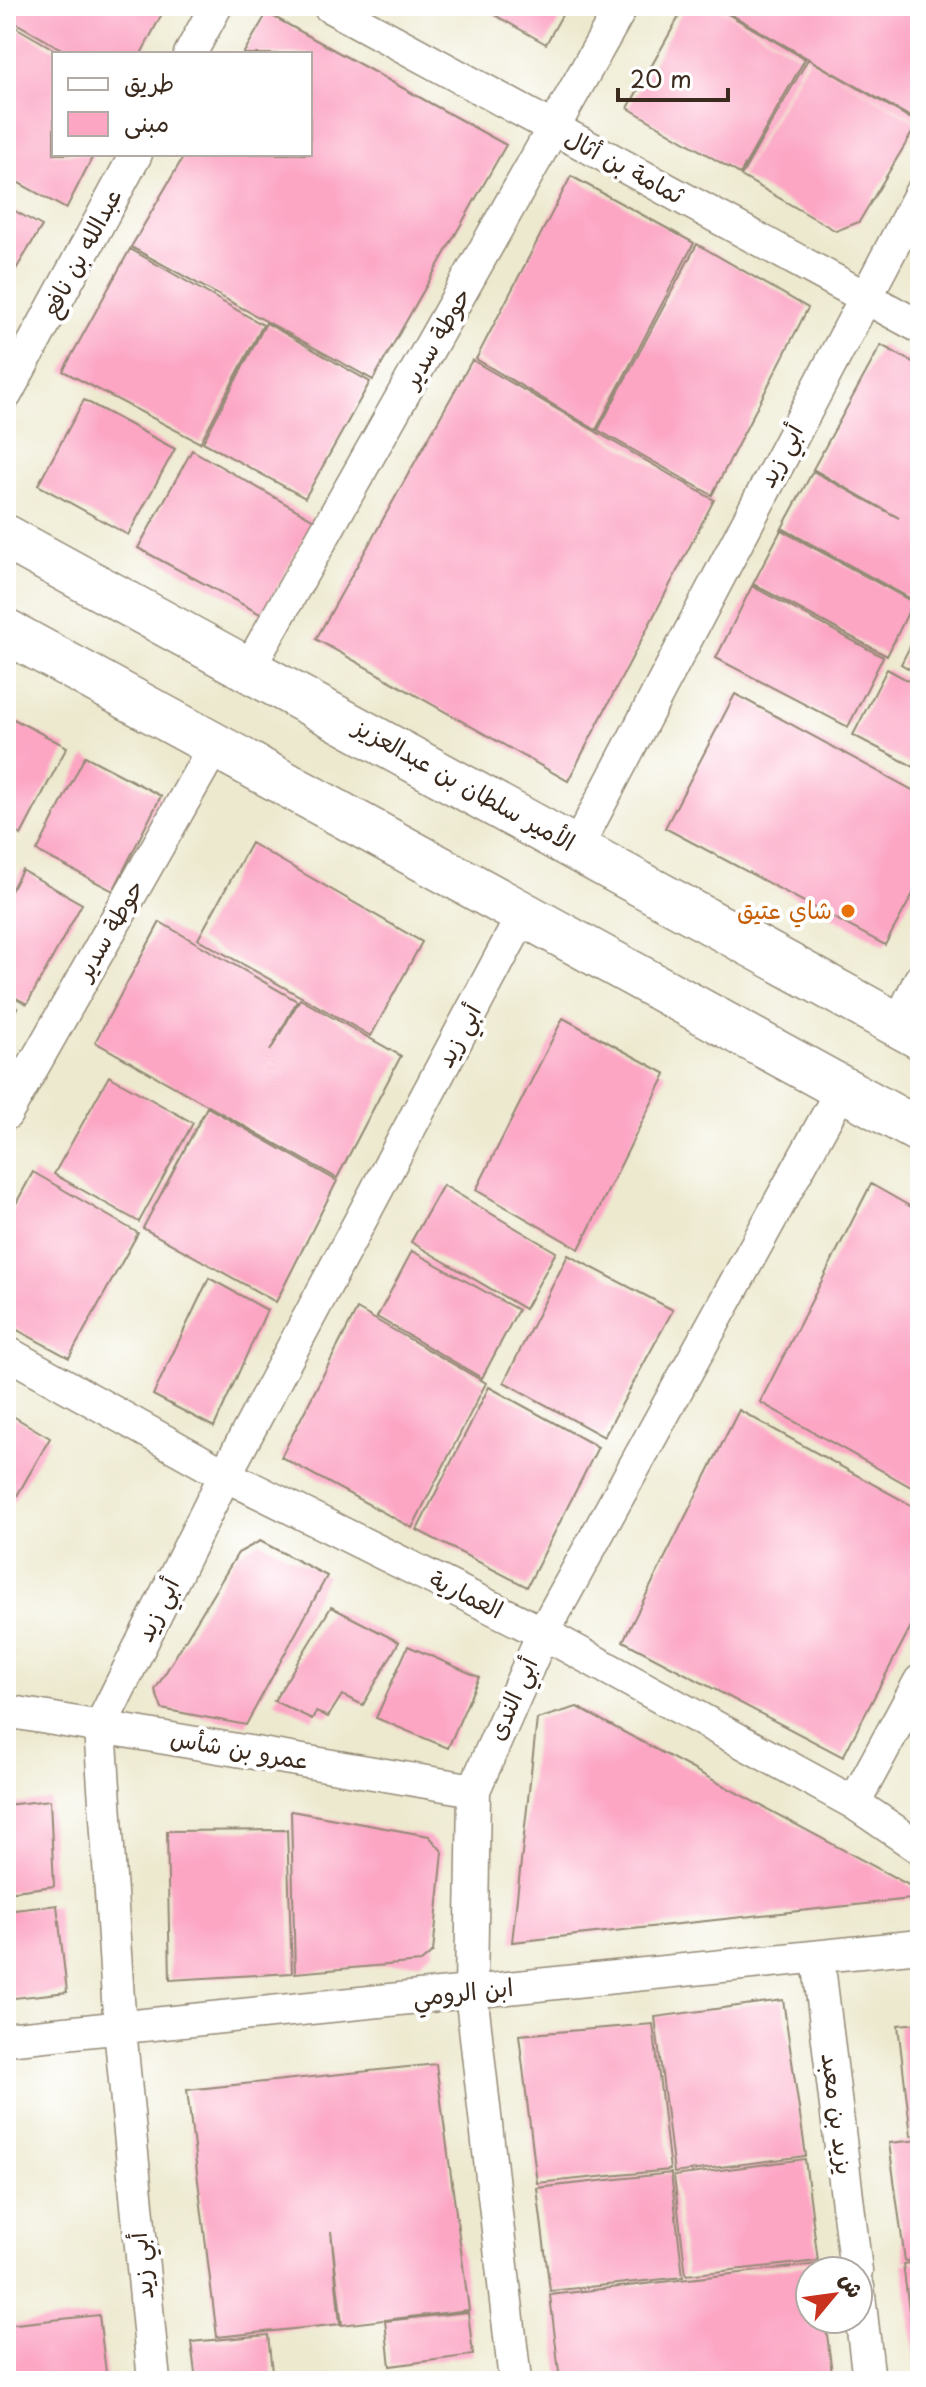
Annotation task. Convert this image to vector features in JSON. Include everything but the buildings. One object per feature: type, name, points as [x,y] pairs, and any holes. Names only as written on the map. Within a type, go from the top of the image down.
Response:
[{"type":"street","points":[[191,52],[216,6]]},
{"type":"street","name":"ثمامة بن أثال","points":[[329,6],[920,327]]},
{"type":"street","name":"حوطة سدير","points":[[249,668],[555,130],[622,6]]},
{"type":"street","name":"عبدالله بن نافع","points":[[6,394],[135,156]]},
{"type":"street","name":"أبي زيد","points":[[577,847],[920,194]]},
{"type":"street","name":"الأمير سلطان بن عبدالعزيز","points":[[6,537],[909,1031]]},
{"type":"street","points":[[6,631],[920,1131]]},
{"type":"street","name":"حوطة سدير","points":[[6,1114],[214,747]]},
{"type":"street","name":"أبي زيد","points":[[154,2381],[120,2029],[100,1727],[225,1475],[524,913]]},
{"type":"street","points":[[909,1031],[920,980]]},
{"type":"street","name":"أبي الندى","points":[[515,2381],[471,1992],[474,1790],[543,1633],[842,1089]]},
{"type":"street","name":"العمارية","points":[[6,1352],[225,1475],[543,1633],[854,1803],[920,1848]]},
{"type":"street","points":[[854,1803],[920,1681]]},
{"type":"street","name":"عمرو بن شأس","points":[[6,1711],[474,1790]]},
{"type":"street","name":"ابن الرومي","points":[[6,2039],[920,1946]]},
{"type":"street","name":"يزيد بن معبد","points":[[818,1958],[854,2255]]},
{"type":"street","points":[[864,2335],[869,2381]]},
{"type":"place","name":"شاي عتيق","points":[[848,911]]}]
